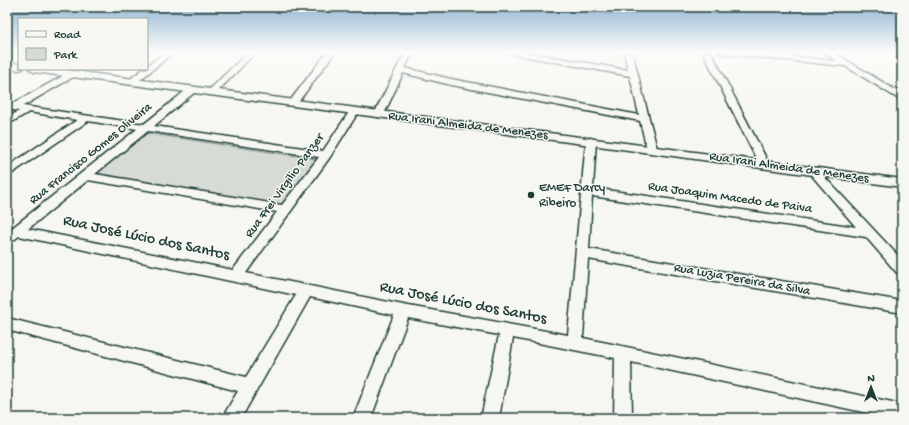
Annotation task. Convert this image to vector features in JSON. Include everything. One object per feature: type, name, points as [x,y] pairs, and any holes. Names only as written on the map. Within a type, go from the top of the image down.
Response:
[{"type":"main road","name":"Rua Irani Almeida de Menezes","points":[[64,72],[902,183]]},
{"type":"street","points":[[11,107],[64,72]]},
{"type":"street","points":[[132,82],[145,72]]},
{"type":"street","points":[[212,92],[232,72]]},
{"type":"street","points":[[292,103],[316,72]]},
{"type":"street","points":[[379,114],[400,72]]},
{"type":"street","points":[[409,72],[487,89],[644,119]]},
{"type":"street","points":[[622,72],[634,74],[652,149]]},
{"type":"street","points":[[717,72],[765,166]]},
{"type":"street","points":[[860,72],[901,96]]},
{"type":"street","name":"Rua Francisco Gomes Oliveira","points":[[12,235],[192,90]]},
{"type":"street","points":[[11,107],[326,155]]},
{"type":"street","points":[[7,122],[28,109]]},
{"type":"street","name":"Rua Frei Virgilio Panzer","points":[[236,276],[326,155],[354,111]]},
{"type":"street","points":[[7,172],[86,118]]},
{"type":"street","points":[[575,343],[591,141]]},
{"type":"street","points":[[813,171],[902,269]]},
{"type":"street","points":[[87,176],[286,210]]},
{"type":"street","name":"Rua Joaquim Macedo de Paiva","points":[[587,191],[869,233]]},
{"type":"street","name":"Rua José Lúcio dos Santos","points":[[12,235],[236,276],[403,311],[575,343],[902,412]]},
{"type":"street","name":"Rua Luzia Pereira da Silva","points":[[582,253],[902,307]]},
{"type":"street","points":[[230,418],[306,291]]},
{"type":"street","points":[[362,418],[403,311]]},
{"type":"street","points":[[7,324],[249,386]]},
{"type":"street","points":[[490,418],[507,331]]},
{"type":"street","points":[[623,354],[623,418]]},
{"type":"green space","points":[[145,133],[316,159],[282,205],[95,173]]},
{"type":"place","name":"EMEF Darcy Ribeiro","points":[[531,195]]}]
